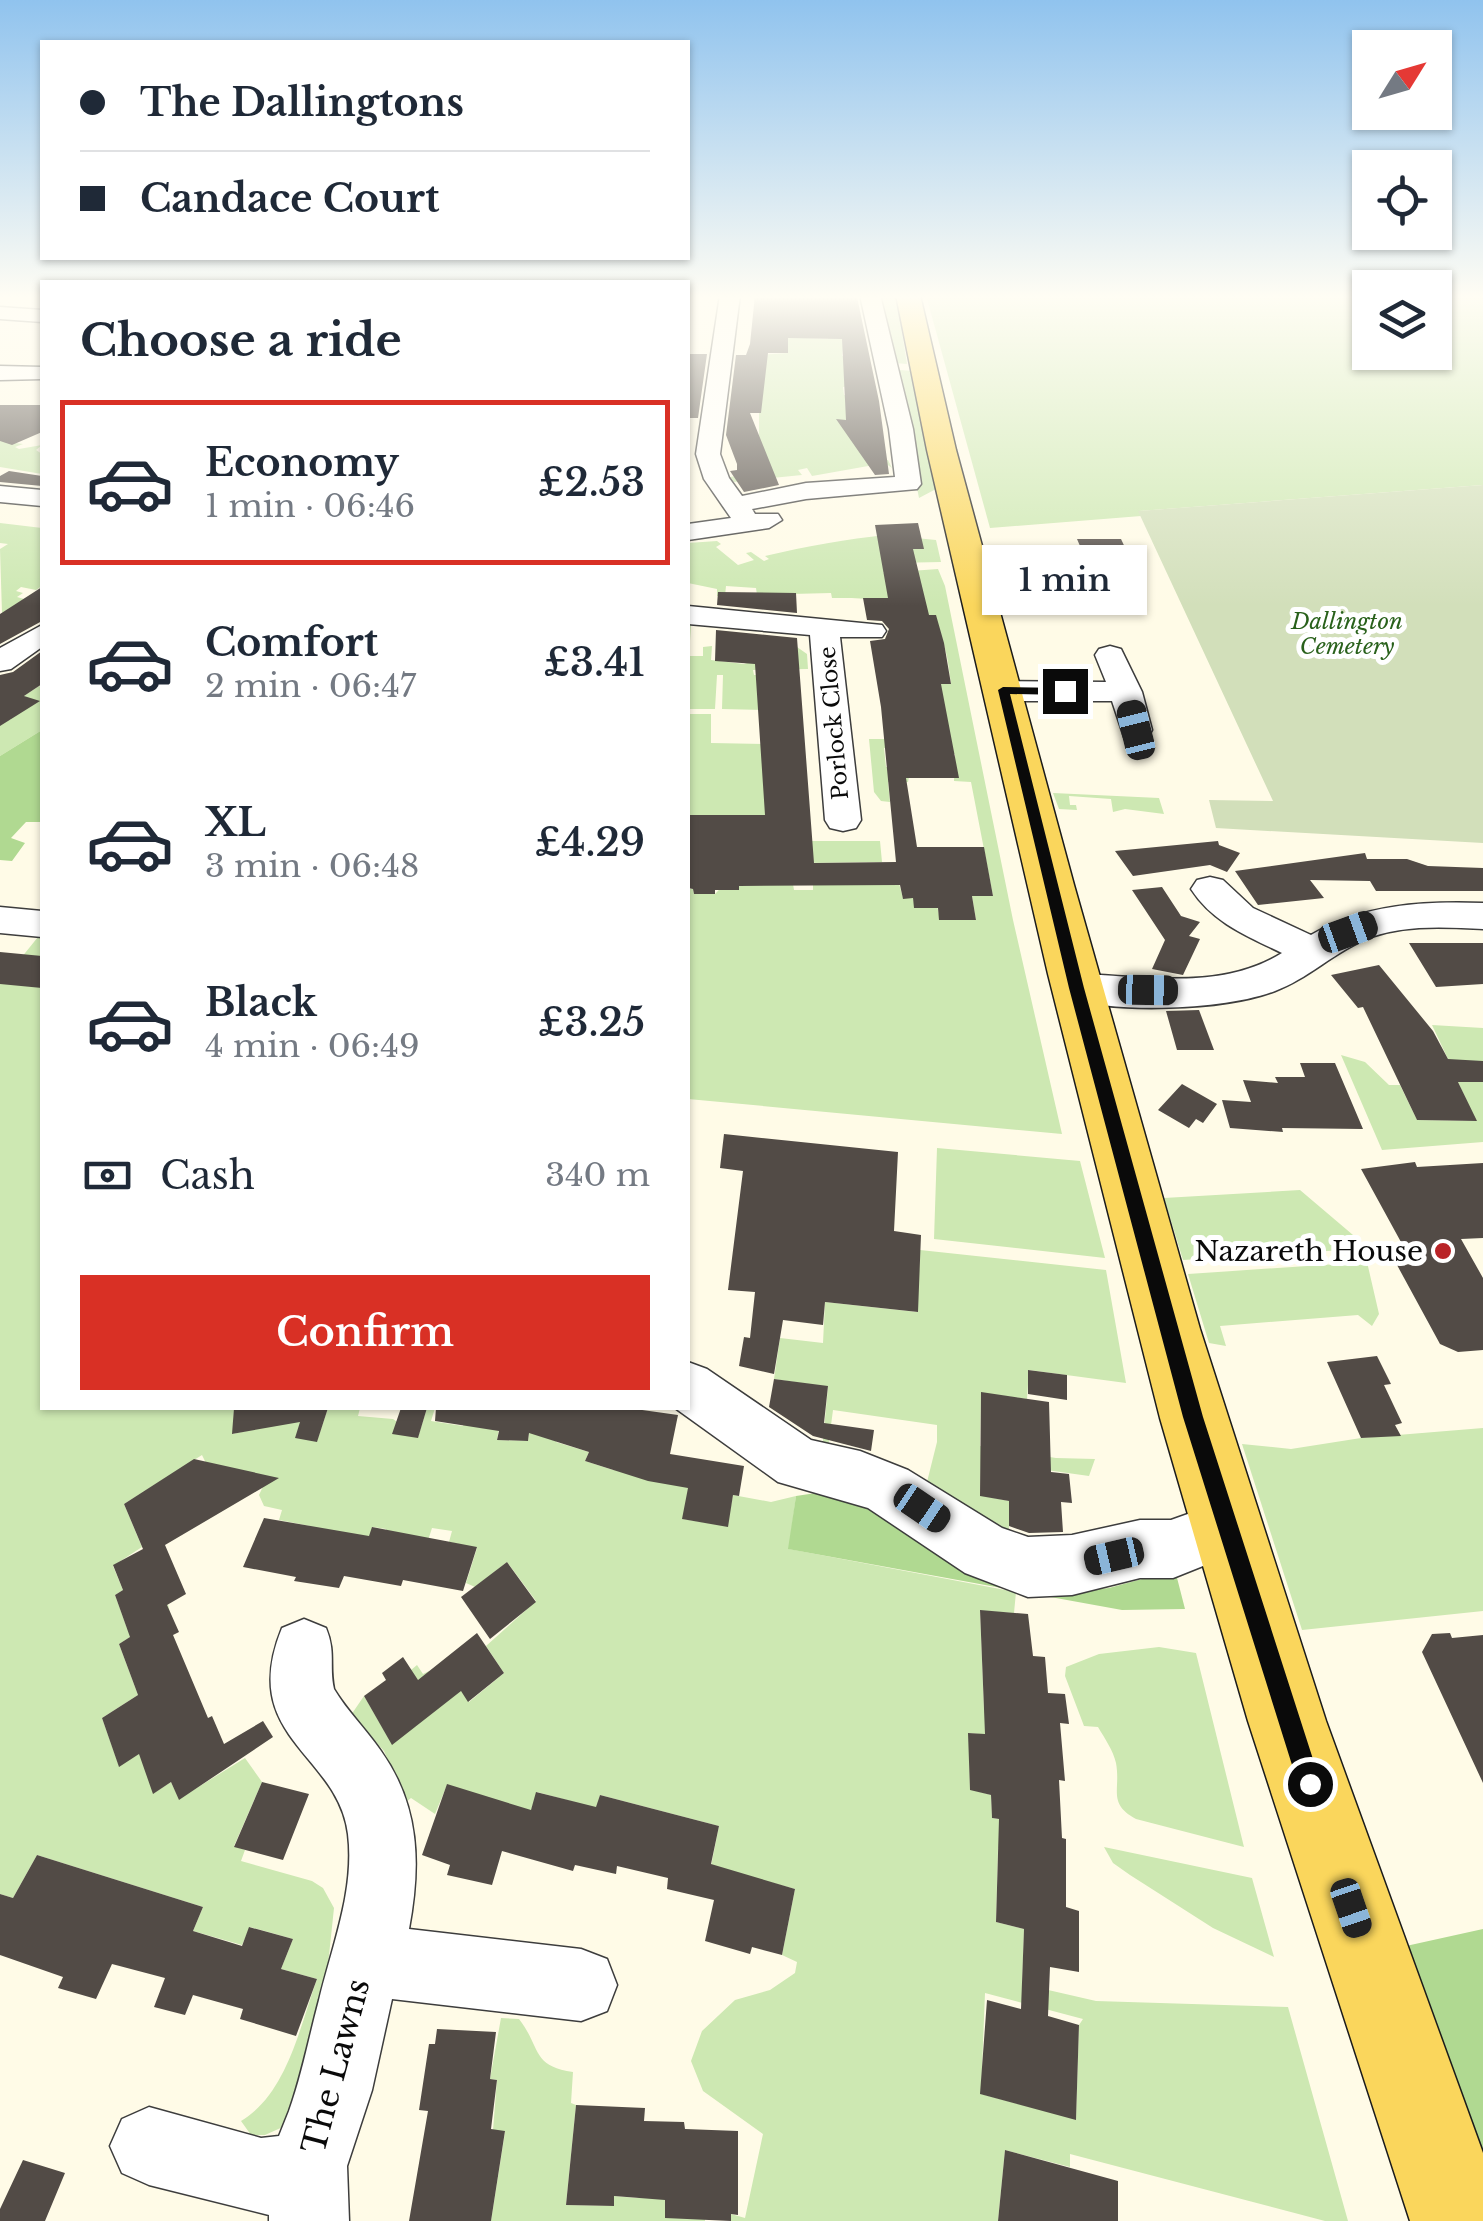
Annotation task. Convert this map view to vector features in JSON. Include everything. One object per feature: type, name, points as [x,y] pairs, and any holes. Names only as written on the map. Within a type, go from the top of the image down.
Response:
[{"type":"main road","points":[[927,399],[1076,988],[1193,1417],[1342,1885],[1459,2221]]},
{"type":"street","points":[[713,399],[708,454],[741,514]]},
{"type":"street","points":[[783,507],[806,491],[908,484],[893,399]]},
{"type":"street","points":[[0,494],[40,498]]},
{"type":"street","points":[[690,531],[741,514],[783,507],[952,500]]},
{"type":"street","name":"Porlock Close","points":[[690,615],[872,631]]},
{"type":"street","name":"Porlock Close","points":[[824,627],[830,654],[842,820]]},
{"type":"street","points":[[0,662],[40,635]]},
{"type":"street","points":[[1110,655],[1136,730]]},
{"type":"street","points":[[1003,690],[1126,692]]},
{"type":"street","points":[[1210,889],[1240,917],[1313,952]]},
{"type":"street","points":[[1076,988],[1218,991],[1255,984],[1372,923],[1406,917],[1483,916]]},
{"type":"street","points":[[0,920],[40,924]]},
{"type":"street","points":[[690,1387],[798,1463],[888,1489],[986,1552],[1016,1564],[1072,1565],[1140,1549],[1173,1549],[1213,1530],[1227,1528]]},
{"type":"street","name":"The Lawns","points":[[150,2146],[261,2177],[307,2196],[384,1864],[378,1814],[355,1768],[304,1704],[297,1684],[304,1650]]},
{"type":"street","name":"The Lawns","points":[[364,1960],[581,1985]]},
{"type":"green space","points":[[759,399],[862,399],[855,420],[843,420],[843,424],[864,459],[888,460],[892,468],[885,463],[812,476],[807,468],[798,470],[802,475],[734,482],[730,477],[759,472]]},
{"type":"green space","points":[[899,399],[918,399],[936,489],[919,498]]},
{"type":"green space","points":[[954,399],[1483,399],[1483,485],[1139,511],[1141,516],[990,528]]},
{"type":"green space","points":[[0,441],[23,444],[15,447],[19,449],[40,445],[36,450],[40,453],[40,474],[0,467]]},
{"type":"green space","name":"Dallington Cemetery","points":[[1483,485],[1483,843],[1216,828],[1209,800],[1273,801],[1138,511]]},
{"type":"green space","points":[[0,523],[40,528],[40,587],[21,587],[16,591],[23,593],[17,597],[24,599],[2,613],[0,549],[8,544],[0,543]]},
{"type":"green space","points":[[885,535],[936,540],[941,562],[893,563],[883,573],[938,569],[945,586],[1013,920],[1062,1134],[690,1099],[690,889],[694,894],[715,894],[739,869],[793,884],[794,890],[813,890],[813,884],[898,880],[903,898],[913,898],[915,908],[937,905],[940,920],[976,920],[972,896],[993,896],[971,782],[954,781],[955,754],[949,754],[932,684],[951,683],[945,648],[934,628],[910,609],[880,600],[832,598],[831,593],[757,595],[756,588],[726,586],[725,596],[717,596],[717,589],[690,583],[690,543],[717,541],[721,544],[716,547],[738,565],[754,560],[746,553],[764,561],[769,559],[765,556]]},
{"type":"green space","points":[[712,646],[711,660],[744,664],[797,647],[807,654],[808,669],[753,670],[754,675],[767,675],[769,710],[722,709],[723,675],[717,675],[715,709],[690,709],[690,656],[703,656],[703,647]]},
{"type":"green space","points":[[40,687],[40,731],[0,756],[0,716],[10,720],[27,698],[24,696]]},
{"type":"green space","points":[[690,714],[711,714],[711,743],[767,744],[775,817],[690,815]]},
{"type":"green space","points":[[40,731],[40,822],[26,822],[11,838],[25,843],[12,861],[0,860],[0,756]]},
{"type":"green space","points":[[869,739],[906,739],[909,748],[884,748],[886,767],[911,767],[908,782],[888,782],[890,802],[881,801],[874,792]]},
{"type":"green space","points":[[1053,793],[1159,798],[1164,814],[1125,809],[1113,812],[1111,799],[1069,796],[1070,805],[1076,805],[1077,810],[1059,809]]},
{"type":"green space","points":[[804,841],[880,841],[882,862],[806,863]]},
{"type":"green space","points":[[40,937],[40,1410],[234,1410],[233,1434],[302,1418],[317,1441],[327,1410],[360,1410],[358,1416],[393,1419],[418,1437],[426,1410],[434,1410],[431,1421],[463,1426],[468,1410],[502,1410],[497,1440],[528,1441],[533,1410],[571,1410],[556,1442],[589,1452],[585,1461],[613,1470],[626,1440],[689,1488],[683,1519],[727,1526],[733,1495],[771,1502],[796,1496],[789,1549],[1016,1592],[1014,1613],[980,1611],[984,1710],[999,1736],[969,1733],[970,1789],[991,1795],[992,1818],[1050,1828],[998,1848],[996,1922],[1024,1929],[1022,1984],[1096,2001],[1288,2007],[1348,2221],[1325,2221],[1070,2154],[1070,2167],[1005,2150],[998,2221],[731,2221],[731,2214],[745,2218],[763,2134],[703,2091],[691,2061],[702,2031],[735,2000],[770,1990],[795,1973],[797,1962],[782,1955],[795,1889],[711,1866],[719,1826],[600,1795],[588,1840],[574,1802],[537,1792],[522,1839],[447,1785],[435,1814],[411,1798],[406,1802],[384,1751],[351,1715],[364,1696],[392,1744],[411,1670],[417,1665],[423,1674],[429,1671],[453,1679],[469,1702],[504,1673],[486,1646],[536,1601],[507,1562],[475,1587],[466,1583],[477,1548],[449,1542],[452,1531],[432,1528],[422,1559],[384,1536],[386,1529],[373,1527],[359,1563],[310,1526],[279,1520],[282,1510],[264,1506],[259,1495],[268,1476],[216,1484],[202,1455],[124,1504],[142,1547],[113,1566],[123,1590],[115,1595],[127,1628],[168,1604],[170,1613],[119,1644],[138,1695],[102,1718],[119,1766],[180,1728],[154,1793],[171,1782],[179,1799],[245,1758],[262,1782],[234,1846],[245,1850],[241,1861],[312,1881],[323,1888],[334,1908],[325,1993],[307,2076],[285,2126],[265,2135],[251,2135],[241,2121],[257,2109],[281,2077],[317,1979],[281,1969],[293,1939],[250,1927],[242,1945],[193,1931],[203,1907],[37,1855],[13,1898],[0,1894],[0,984]],"holes":[[[985,1993],[1083,2019],[1079,2025],[1076,2119],[981,2094]]]},
{"type":"green space","points":[[1432,1025],[1483,1028],[1483,1080],[1448,1059]]},
{"type":"green space","points":[[1341,1055],[1365,1062],[1389,1085],[1400,1085],[1417,1120],[1476,1121],[1458,1082],[1483,1082],[1483,1142],[1382,1150]]},
{"type":"green space","points":[[937,1148],[1080,1161],[1105,1258],[934,1239]]},
{"type":"green space","points":[[1300,1190],[1353,1235],[1360,1249],[1183,1260],[1164,1198]]},
{"type":"green space","points":[[920,1250],[1106,1270],[1126,1383],[1029,1370],[1027,1399],[981,1393],[980,1446],[1056,1458],[1095,1459],[1089,1476],[981,1461],[980,1495],[1009,1501],[1009,1532],[926,1486],[937,1442],[937,1425],[833,1410],[828,1448],[822,1450],[828,1387],[774,1379],[780,1338],[823,1343],[825,1302],[917,1312]]},
{"type":"green space","points":[[1367,1262],[1379,1314],[1372,1326],[1358,1315],[1220,1326],[1226,1346],[1209,1343],[1188,1274]]},
{"type":"green space","points":[[1483,1428],[1483,1611],[1302,1630],[1242,1444],[1291,1449],[1361,1438]]},
{"type":"green space","points":[[842,1495],[1080,1591],[1109,1588],[1175,1570],[1185,1609],[1122,1610],[788,1549],[796,1496]]},
{"type":"green space","points":[[1159,1647],[1196,1653],[1244,1847],[1136,1819],[1127,1813],[1118,1801],[1116,1763],[1111,1749],[1098,1727],[1084,1726],[1065,1676],[1066,1667],[1099,1654]]},
{"type":"green space","points":[[1104,1847],[1252,1878],[1274,1957],[1213,1928],[1130,1875],[1113,1863]]},
{"type":"green space","points":[[1483,1929],[1483,2151],[1406,1946]]},
{"type":"green space","points":[[501,2018],[519,2019],[543,2060],[573,2072],[571,2103],[576,2105],[566,2205],[613,2206],[614,2196],[637,2198],[664,2182],[666,2218],[705,2221],[491,2221],[505,2132],[493,2130],[497,2080],[490,2079]]},
{"type":"building","points":[[690,399],[701,399],[698,418],[690,418]]},
{"type":"building","points":[[731,399],[763,399],[761,413],[750,413],[779,485],[744,492],[730,471],[737,470],[737,464],[726,435]]},
{"type":"building","points":[[845,399],[879,399],[889,474],[875,475],[836,419],[846,420]]},
{"type":"building","points":[[0,405],[40,405],[40,433],[12,445],[0,441]]},
{"type":"building","points":[[9,471],[40,476],[40,486],[0,482],[0,476]]},
{"type":"building","points":[[918,523],[924,549],[913,549],[929,615],[936,615],[944,643],[951,684],[941,684],[959,778],[906,778],[917,847],[984,847],[993,896],[972,896],[976,920],[939,920],[938,908],[914,908],[913,898],[903,899],[900,885],[739,886],[739,890],[694,894],[690,888],[690,815],[765,815],[755,664],[715,661],[716,630],[797,638],[814,863],[896,862],[881,707],[870,641],[885,639],[889,629],[882,621],[867,620],[863,598],[888,598],[875,525]]},
{"type":"building","points":[[1077,539],[1121,539],[1138,575],[1092,574]]},
{"type":"building","points":[[40,588],[40,622],[0,644],[0,614]]},
{"type":"building","points":[[718,592],[796,593],[797,613],[717,605]]},
{"type":"building","points":[[40,652],[40,685],[24,696],[40,701],[0,726],[0,675],[13,672]]},
{"type":"building","points":[[1218,841],[1219,845],[1240,853],[1227,872],[1210,865],[1133,876],[1115,851]]},
{"type":"building","points":[[1365,853],[1367,859],[1407,859],[1428,866],[1483,868],[1483,891],[1376,891],[1370,881],[1310,880],[1324,898],[1258,905],[1235,871]]},
{"type":"building","points":[[1162,887],[1181,916],[1200,922],[1189,936],[1200,939],[1183,975],[1152,969],[1165,940],[1132,890]]},
{"type":"building","points":[[1409,943],[1483,943],[1483,984],[1436,987]]},
{"type":"building","points":[[0,952],[40,956],[40,988],[0,984]]},
{"type":"building","points":[[1379,965],[1433,1031],[1448,1059],[1483,1061],[1483,1082],[1458,1082],[1477,1121],[1417,1120],[1363,1007],[1358,1008],[1331,975]]},
{"type":"building","points":[[1199,1010],[1214,1050],[1177,1050],[1166,1011]]},
{"type":"building","points":[[1300,1063],[1335,1063],[1363,1129],[1282,1128],[1283,1132],[1230,1128],[1222,1100],[1251,1102],[1243,1080],[1278,1083],[1275,1077],[1305,1077]]},
{"type":"building","points":[[1182,1084],[1217,1104],[1203,1123],[1196,1119],[1189,1128],[1158,1110]]},
{"type":"building","points":[[724,1134],[898,1152],[894,1231],[921,1235],[918,1312],[825,1302],[823,1325],[783,1320],[774,1374],[739,1366],[744,1337],[750,1338],[755,1292],[728,1290],[743,1171],[720,1168]]},
{"type":"building","name":"Nazareth House","points":[[1415,1162],[1417,1167],[1483,1163],[1483,1238],[1461,1239],[1483,1278],[1483,1350],[1458,1352],[1440,1344],[1397,1265],[1413,1264],[1361,1169]]},
{"type":"building","points":[[1377,1356],[1391,1384],[1384,1385],[1402,1423],[1395,1425],[1401,1436],[1361,1438],[1327,1362]]},
{"type":"building","points":[[1028,1370],[1067,1375],[1067,1400],[1028,1394]]},
{"type":"building","points":[[774,1379],[828,1386],[824,1423],[874,1430],[871,1451],[813,1436],[769,1407]]},
{"type":"building","points":[[981,1392],[1049,1402],[1051,1472],[1069,1474],[1072,1503],[1061,1502],[1063,1532],[1029,1533],[1009,1526],[1009,1501],[980,1496]]},
{"type":"building","points":[[234,1410],[327,1410],[317,1442],[295,1438],[300,1422],[232,1434]]},
{"type":"building","points":[[400,1410],[426,1410],[418,1438],[392,1434]]},
{"type":"building","points":[[436,1410],[642,1410],[678,1415],[670,1454],[744,1466],[739,1496],[733,1495],[728,1527],[682,1519],[688,1488],[648,1481],[585,1461],[589,1452],[529,1433],[528,1441],[497,1440],[499,1431],[435,1421]]},
{"type":"building","points":[[194,1459],[279,1478],[165,1545],[186,1594],[167,1605],[179,1632],[173,1635],[208,1718],[212,1716],[224,1744],[263,1721],[273,1737],[179,1800],[171,1782],[153,1794],[139,1754],[119,1767],[102,1718],[138,1695],[119,1644],[130,1637],[115,1595],[123,1590],[113,1565],[143,1549],[124,1504]]},
{"type":"building","points":[[264,1518],[369,1536],[372,1527],[477,1547],[463,1591],[403,1580],[401,1586],[344,1576],[339,1588],[243,1567]]},
{"type":"building","points":[[507,1562],[536,1602],[490,1639],[461,1597]]},
{"type":"building","points":[[980,1610],[1028,1614],[1033,1656],[1045,1657],[1048,1693],[1065,1694],[1069,1724],[1060,1723],[1065,1781],[1059,1780],[1062,1838],[1066,1839],[1066,1907],[1079,1911],[1079,1972],[1050,1967],[1048,2016],[1079,2025],[1076,2120],[980,2094],[987,2000],[1021,2009],[1024,1929],[996,1922],[999,1819],[992,1818],[991,1795],[970,1790],[968,1733],[985,1734]]},
{"type":"building","points":[[477,1633],[504,1673],[468,1702],[461,1691],[392,1745],[364,1696],[386,1680],[382,1673],[403,1657],[418,1680]]},
{"type":"building","points":[[1450,1633],[1452,1638],[1483,1635],[1483,1783],[1422,1652],[1432,1634]]},
{"type":"building","points":[[262,1782],[309,1794],[283,1860],[234,1847]]},
{"type":"building","points":[[447,1784],[531,1810],[536,1792],[596,1807],[600,1795],[719,1826],[711,1864],[795,1889],[782,1955],[752,1947],[750,1954],[705,1941],[714,1900],[667,1889],[668,1878],[617,1866],[616,1874],[575,1865],[573,1871],[502,1851],[492,1885],[447,1875],[450,1865],[422,1855]]},
{"type":"building","points":[[37,1855],[203,1907],[193,1931],[242,1946],[249,1927],[293,1939],[281,1969],[317,1979],[296,2036],[240,2019],[243,2009],[193,1995],[185,2015],[154,2007],[165,1978],[112,1964],[96,1999],[58,1988],[63,1977],[0,1955],[0,1894],[13,1898]]},
{"type":"building","points":[[437,2029],[496,2032],[490,2079],[497,2080],[491,2129],[505,2131],[491,2221],[409,2221],[428,2111],[419,2110],[429,2044],[435,2044]]},
{"type":"building","points":[[576,2105],[645,2108],[644,2121],[684,2122],[685,2129],[738,2131],[738,2215],[731,2214],[731,2221],[665,2218],[665,2200],[614,2196],[614,2206],[566,2205]]},
{"type":"building","points":[[1005,2150],[1118,2181],[1118,2221],[998,2221]]},
{"type":"building","points":[[23,2160],[65,2173],[45,2221],[0,2221],[0,2209]]},
{"type":"place","name":"Nazareth House","points":[[1443,1251]]},
{"type":"route","points":[[1065,691],[1003,690],[1076,988],[1193,1417],[1310,1784]]}]
